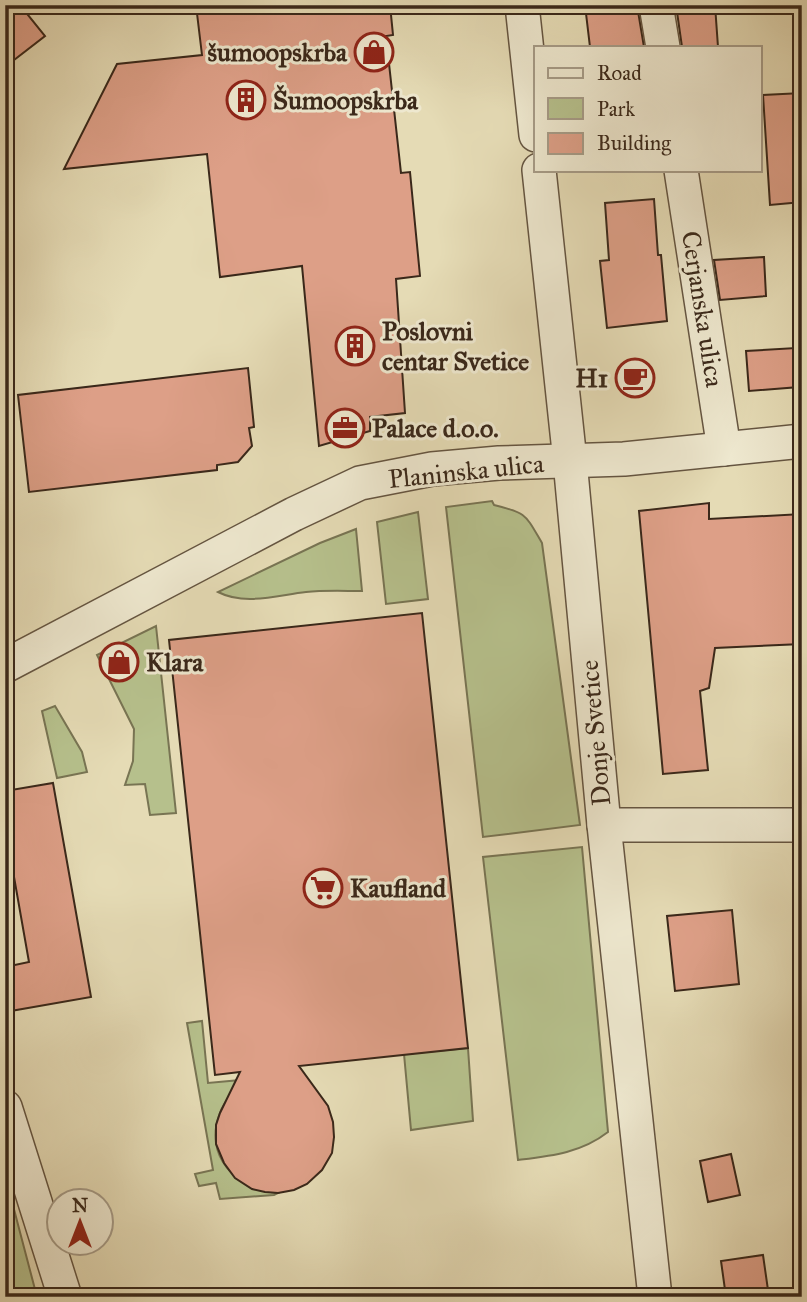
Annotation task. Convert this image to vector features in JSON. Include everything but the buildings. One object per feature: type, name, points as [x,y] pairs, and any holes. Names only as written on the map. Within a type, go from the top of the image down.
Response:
[{"type":"street","points":[[522,5],[534,116]]},
{"type":"street","points":[[656,5],[663,46]]},
{"type":"street","name":"Donje Svetice","points":[[540,172],[604,825],[655,1297]]},
{"type":"street","name":"Cerjanska ulica","points":[[681,172],[724,449]]},
{"type":"street","name":"Planinska ulica","points":[[5,666],[360,482],[432,469],[624,459],[802,441]]},
{"type":"street","points":[[604,825],[802,825]]},
{"type":"street","points":[[5,1107],[65,1297]]},
{"type":"green space","points":[[492,501],[494,505],[524,516],[542,543],[580,825],[483,837],[446,507]]},
{"type":"green space","points":[[418,512],[428,599],[386,604],[377,522]]},
{"type":"green space","points":[[356,529],[362,591],[313,591],[250,599],[218,592],[320,543]]},
{"type":"green space","points":[[156,626],[176,813],[150,815],[145,784],[125,785],[133,761],[134,729],[97,655]]},
{"type":"green space","points":[[55,706],[82,752],[87,772],[57,778],[42,711]]},
{"type":"green space","points":[[582,847],[608,1132],[576,1149],[518,1160],[483,857]]},
{"type":"green space","points":[[202,1021],[208,1083],[241,1080],[220,1113],[216,1143],[220,1156],[227,1168],[237,1177],[249,1185],[278,1193],[274,1195],[220,1199],[216,1183],[199,1186],[195,1174],[213,1170],[187,1023]]},
{"type":"green space","points":[[468,1048],[473,1121],[411,1130],[404,1054]]},
{"type":"green space","points":[[5,1175],[37,1297],[5,1297]]},
{"type":"place","name":"šumoopskrba","points":[[374,52]]},
{"type":"place","name":"Šumoopskrba","points":[[246,100]]},
{"type":"place","name":"Poslovni centar Svetice","points":[[355,346]]},
{"type":"place","name":"H1","points":[[635,378]]},
{"type":"place","name":"Palace d.o.o.","points":[[345,428]]},
{"type":"place","name":"Klara","points":[[119,662]]},
{"type":"place","name":"Kaufland","points":[[323,888]]}]
